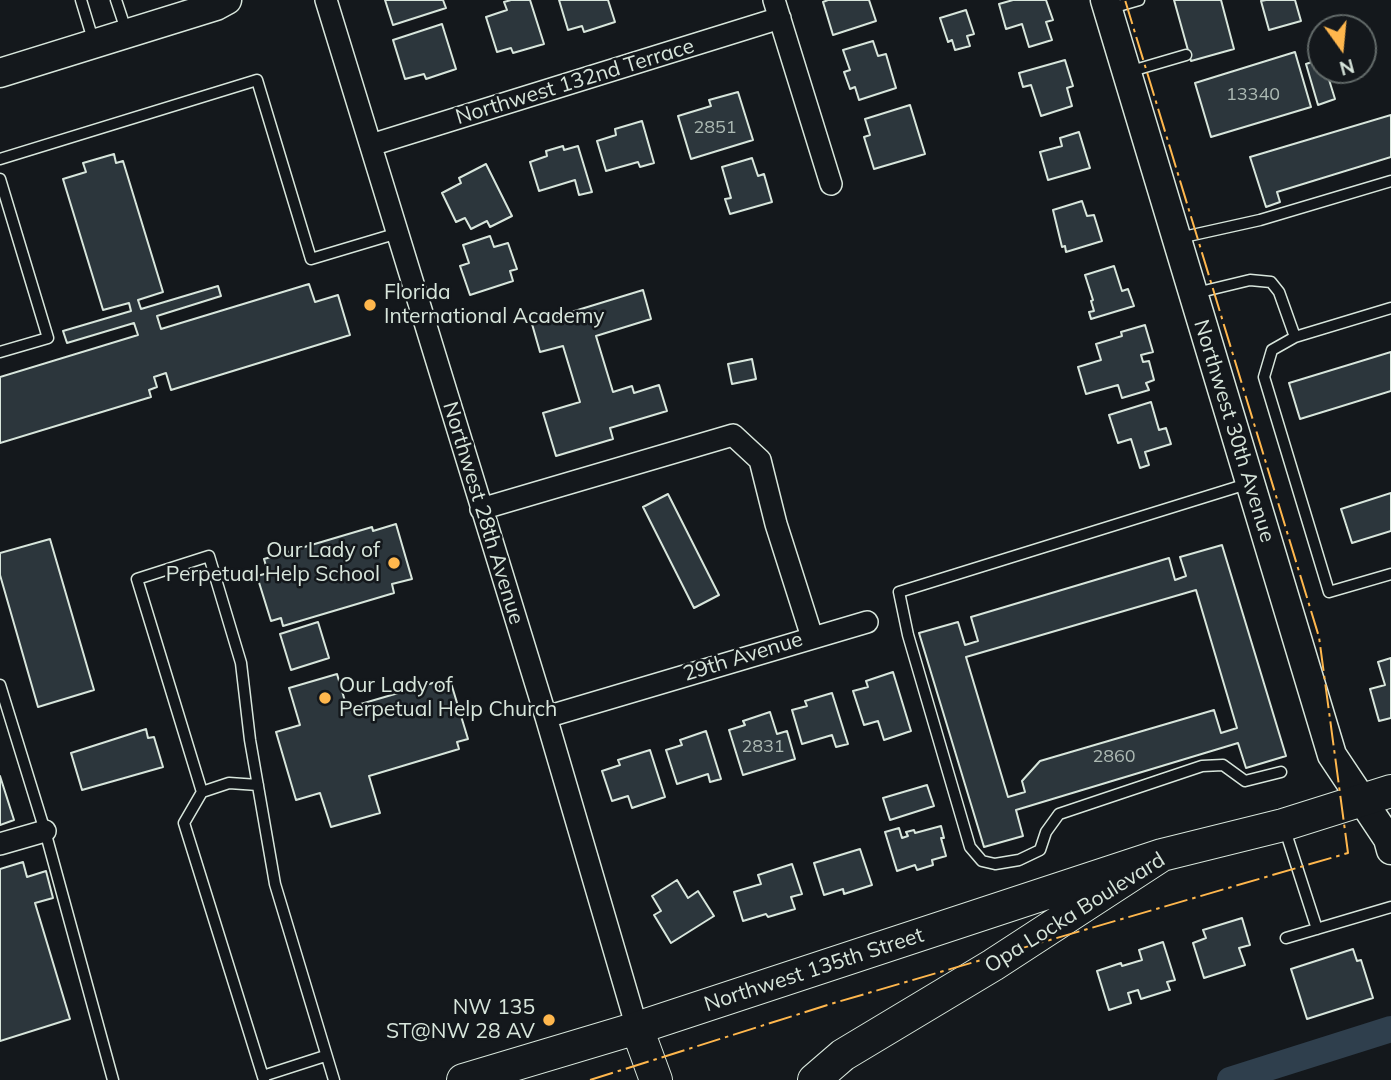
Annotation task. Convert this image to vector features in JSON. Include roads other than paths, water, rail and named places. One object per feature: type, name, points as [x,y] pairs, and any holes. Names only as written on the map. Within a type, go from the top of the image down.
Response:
[{"type":"main road","points":[[1360,801],[1391,791]]},
{"type":"main road","name":"Opa Locka Boulevard","points":[[814,1080],[843,1055],[993,965],[1162,855],[1283,825],[1360,801]]},
{"type":"main road","name":"Northwest 135th Street","points":[[463,1080],[637,1028],[1162,855]]},
{"type":"main road","points":[[637,1028],[656,1080]]},
{"type":"street","points":[[0,73],[216,6],[227,0]]},
{"type":"street","name":"Northwest 28th Avenue","points":[[326,0],[637,1028]]},
{"type":"street","name":"Northwest 30th Avenue","points":[[1106,5],[1332,755],[1360,801],[1388,839],[1391,850]]},
{"type":"street","points":[[777,9],[831,184]]},
{"type":"street","name":"Northwest 132nd Terrace","points":[[371,145],[777,9]]},
{"type":"street","name":"29th Avenue","points":[[481,509],[733,435],[760,460],[776,524],[812,637],[545,717]]},
{"type":"street","points":[[812,637],[867,622]]},
{"type":"street","points":[[0,844],[45,831]]},
{"type":"lane","points":[[81,0],[94,43]]},
{"type":"lane","points":[[116,0],[127,33]]},
{"type":"lane","points":[[1106,5],[1139,0]]},
{"type":"lane","points":[[1127,73],[1186,55]]},
{"type":"lane","points":[[0,159],[257,79],[311,259],[398,233]]},
{"type":"lane","points":[[0,179],[48,338],[0,352]]},
{"type":"lane","points":[[1176,239],[1260,220],[1391,181]]},
{"type":"lane","points":[[1193,294],[1250,280],[1271,282],[1279,292],[1294,337]]},
{"type":"lane","points":[[1391,308],[1294,337],[1272,350],[1264,377],[1329,592],[1391,574]]},
{"type":"lane","points":[[1250,483],[899,592],[908,635],[970,847],[982,861],[995,864],[1019,860],[1040,850],[1046,832],[1059,814],[1202,766],[1223,765],[1245,781],[1281,772]]},
{"type":"lane","points":[[202,792],[137,579],[209,556],[242,663],[250,740],[275,884],[334,1080]]},
{"type":"lane","points":[[0,685],[45,831],[113,1080]]},
{"type":"lane","points":[[258,785],[229,783],[202,792],[184,823],[263,1078],[325,1056]]},
{"type":"lane","points":[[1283,825],[1317,929]]},
{"type":"lane","points":[[1286,938],[1391,907]]},
{"type":"waterway","points":[[1230,1080],[1391,1029]]},
{"type":"place","name":"Florida International Academy","points":[[370,305]]},
{"type":"place","name":"Our Lady of Perpetual Help School","points":[[394,563]]},
{"type":"place","name":"Our Lady of Perpetual Help Church","points":[[325,698]]},
{"type":"place","name":"NW 135 ST@NW 28 AV","points":[[549,1020]]}]
